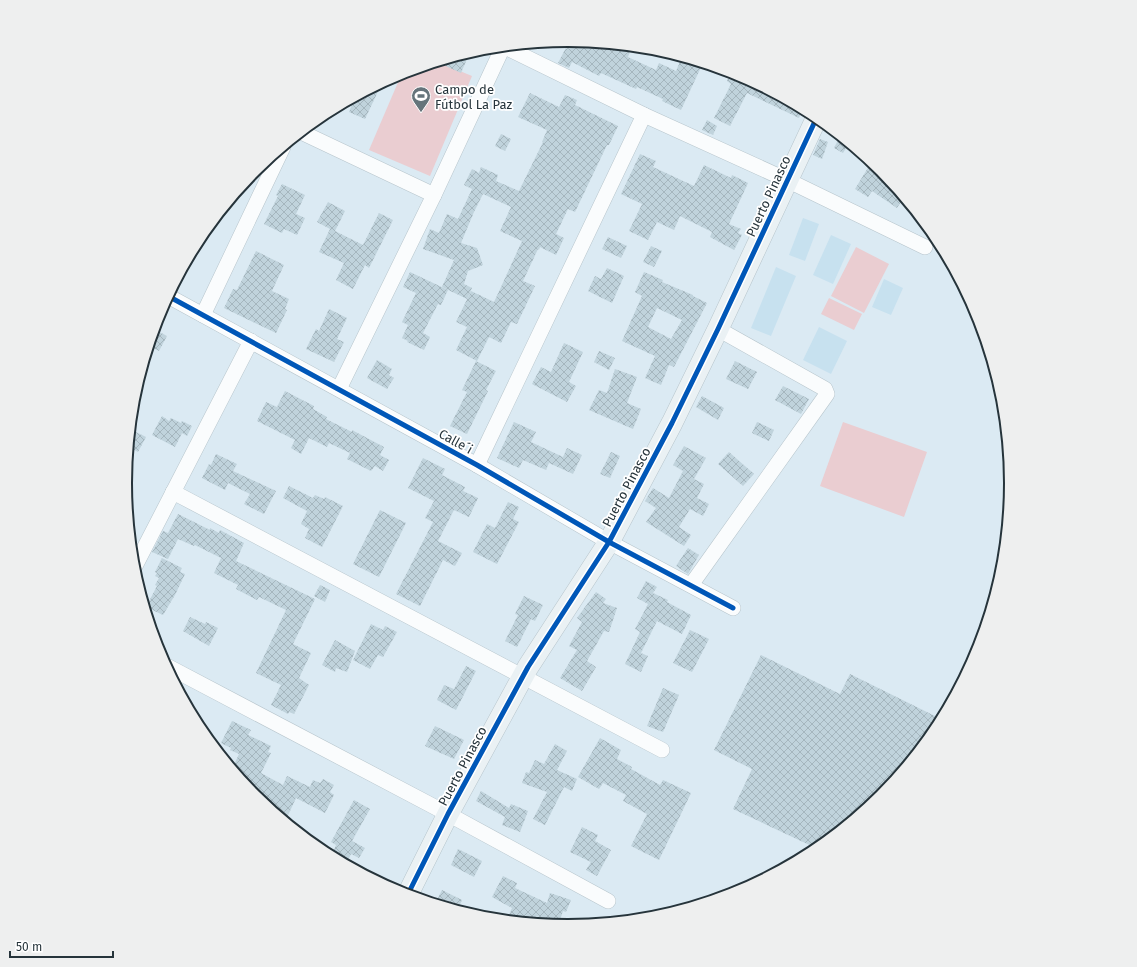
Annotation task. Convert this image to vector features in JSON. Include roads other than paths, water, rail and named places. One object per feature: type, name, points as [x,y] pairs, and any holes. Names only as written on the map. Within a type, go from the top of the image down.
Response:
[{"type":"street","points":[[511,51],[644,115],[787,180],[925,247]]},
{"type":"street","points":[[339,389],[434,195],[500,53]]},
{"type":"street","points":[[477,465],[644,115]]},
{"type":"street","name":"Puerto Pinasco","points":[[410,890],[448,814],[522,677],[609,542],[672,423],[718,329],[814,123]]},
{"type":"street","points":[[306,135],[434,195]]},
{"type":"street","points":[[203,315],[278,158]]},
{"type":"street","name":"Calle´i","points":[[173,299],[477,465],[609,542],[733,608]]},
{"type":"street","points":[[691,585],[827,394],[825,389],[718,329]]},
{"type":"street","points":[[139,560],[251,341]]},
{"type":"street","points":[[173,492],[662,750]]},
{"type":"street","points":[[174,669],[448,814],[608,901]]},
{"type":"place","name":"Campo de Fútbol La Paz","points":[[421,113]]}]
